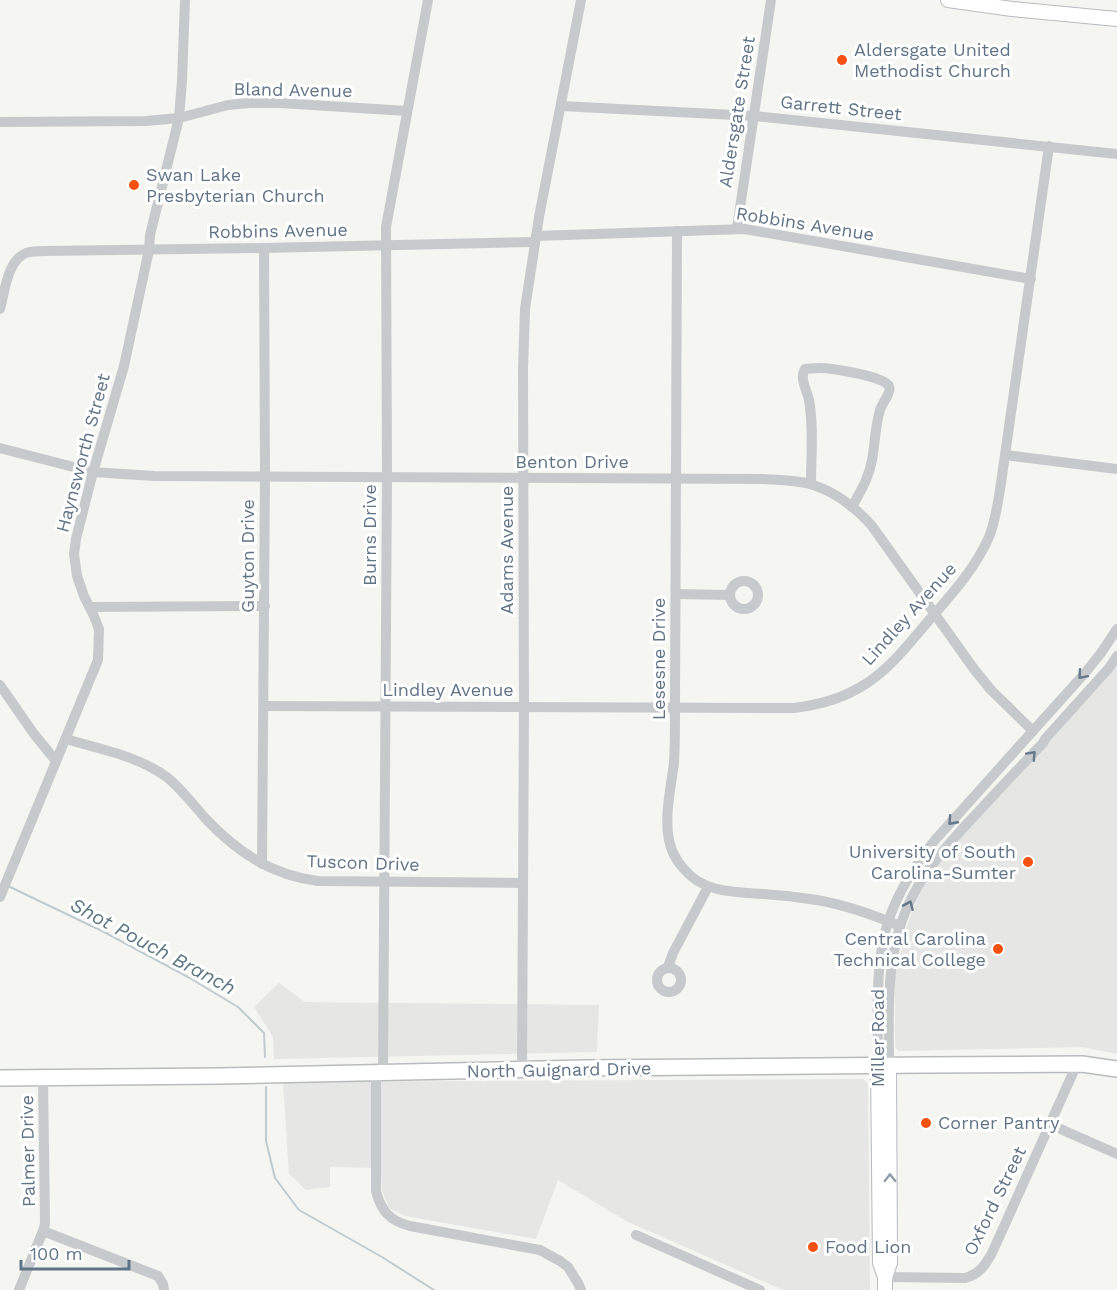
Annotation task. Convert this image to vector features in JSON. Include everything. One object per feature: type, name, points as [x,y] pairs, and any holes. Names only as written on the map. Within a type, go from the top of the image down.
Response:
[{"type":"highway","name":"North Guignard Drive","points":[[0,1078],[883,1065],[1077,1064],[1117,1069]]},
{"type":"main road","points":[[948,0],[1025,5],[1117,19]]},
{"type":"main road","name":"Miller Road","points":[[883,1065],[880,1263],[885,1284]]},
{"type":"street","name":"Haynsworth Street","points":[[0,897],[98,660],[99,629],[77,576],[74,554],[93,472],[124,366],[149,250],[150,235],[179,118],[184,0]]},
{"type":"street","name":"Burns Drive","points":[[429,0],[386,227],[385,882],[376,1191],[382,1208],[399,1223],[540,1250],[568,1268],[581,1290]]},
{"type":"street","name":"Adams Avenue","points":[[522,1070],[525,309],[580,0]]},
{"type":"street","name":"Aldersgate Street","points":[[737,228],[771,0]]},
{"type":"street","name":"Bland Avenue","points":[[0,122],[146,121],[179,118],[228,105],[249,103],[407,111]]},
{"type":"street","name":"Garrett Street","points":[[561,106],[754,116],[1117,154]]},
{"type":"street","name":"Lindley Avenue","points":[[264,706],[794,708],[828,701],[868,683],[886,668],[974,567],[989,536],[997,508],[1049,146]]},
{"type":"street","name":"Robbins Avenue","points":[[0,309],[10,269],[27,253],[386,246],[737,228],[1031,279]]},
{"type":"street","name":"Lesesne Drive","points":[[677,231],[675,708],[674,759],[668,819],[669,841],[676,859],[685,871],[696,881],[708,887],[732,892],[791,896],[820,901],[900,926]]},
{"type":"street","name":"Guyton Drive","points":[[262,864],[265,606],[264,248]]},
{"type":"street","points":[[811,484],[811,417],[802,372],[805,369],[819,368],[875,377],[884,382],[890,388],[890,392],[880,410],[872,462],[867,478],[852,507]]},
{"type":"street","name":"Benton Drive","points":[[0,448],[93,472],[154,476],[784,480],[811,484],[835,495],[872,526],[974,669],[991,690],[1033,730]]},
{"type":"street","points":[[1005,455],[1117,469]]},
{"type":"street","points":[[676,594],[730,595]]},
{"type":"street","points":[[90,607],[265,606]]},
{"type":"street","name":"Miller Road","points":[[883,1065],[878,986],[883,942],[888,921],[905,882],[935,840],[1101,654],[1117,629]]},
{"type":"street","name":"Miller Road","points":[[883,1065],[894,950],[900,926],[917,887],[946,846],[1043,743],[1117,656]]},
{"type":"street","points":[[0,685],[56,761]]},
{"type":"street","name":"Tuscon Drive","points":[[66,739],[134,760],[157,771],[186,795],[234,845],[251,858],[285,874],[328,881],[523,883]]},
{"type":"street","points":[[668,967],[708,887]]},
{"type":"street","name":"Oxford Street","points":[[885,1284],[965,1278],[983,1268],[992,1253],[1077,1064]]},
{"type":"street","name":"Palmer Drive","points":[[19,1290],[45,1224],[43,1078]]},
{"type":"street","points":[[1049,1124],[1117,1154]]},
{"type":"street","points":[[43,1231],[158,1276],[164,1290]]},
{"type":"street","points":[[636,1235],[759,1290]]},
{"type":"shaded area","name":"University of South Carolina-Sumter","points":[[1117,658],[1117,1054],[1082,1047],[898,1051],[895,1047],[895,975],[907,926],[916,901],[930,875],[950,848]]},
{"type":"shaded area","points":[[279,983],[305,1002],[599,1005],[597,1052],[274,1059],[273,1037],[254,1007]]},
{"type":"shaded area","points":[[863,1079],[868,1083],[870,1290],[783,1290],[628,1222],[558,1180],[536,1239],[405,1216],[389,1208],[382,1190],[380,1168],[330,1167],[330,1187],[306,1190],[289,1174],[283,1082]]},
{"type":"waterway","name":"Shot Pouch Branch","points":[[8,886],[104,932],[238,1007],[264,1033],[265,1057]]},
{"type":"waterway","name":"Shot Pouch Branch","points":[[266,1087],[266,1141],[275,1178],[299,1210],[382,1257],[434,1290]]},
{"type":"place","name":"Aldersgate United Methodist Church","points":[[842,60]]},
{"type":"place","name":"Swan Lake Presbyterian Church","points":[[134,185]]},
{"type":"place","name":"University of South Carolina-Sumter","points":[[1028,862]]},
{"type":"place","name":"Central Carolina Technical College","points":[[998,949]]},
{"type":"place","name":"Corner Pantry","points":[[926,1123]]},
{"type":"place","name":"Food Lion","points":[[813,1247]]}]
